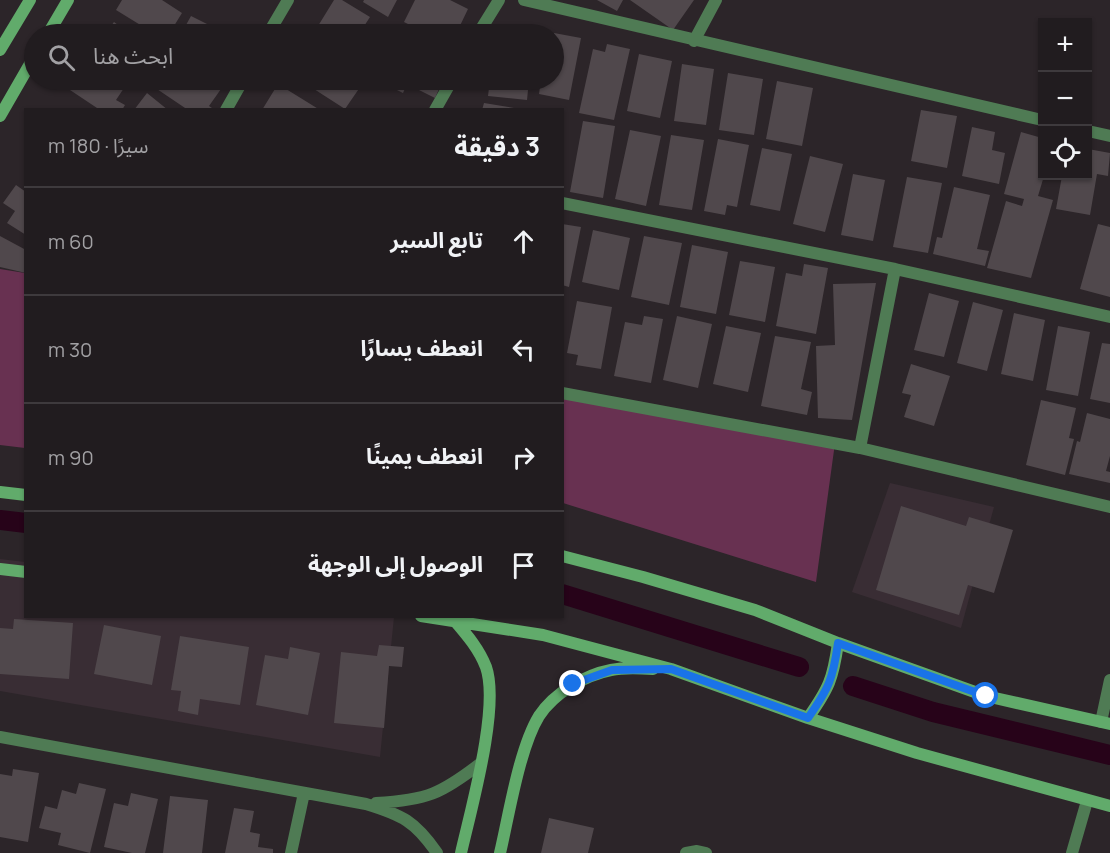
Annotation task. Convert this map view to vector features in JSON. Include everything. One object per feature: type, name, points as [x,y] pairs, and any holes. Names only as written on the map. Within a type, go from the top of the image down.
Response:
[{"type":"street","points":[[0,50],[30,0]]},
{"type":"street","points":[[54,24],[68,0]]},
{"type":"street","points":[[274,24],[288,0]]},
{"type":"street","points":[[484,24],[499,0]]},
{"type":"street","points":[[524,0],[1038,119]]},
{"type":"street","points":[[694,41],[716,0]]},
{"type":"street","points":[[0,116],[24,74]]},
{"type":"street","points":[[227,108],[237,90]]},
{"type":"street","points":[[436,108],[446,90]]},
{"type":"street","points":[[1092,131],[1110,136]]},
{"type":"street","points":[[564,203],[895,269],[1110,317]]},
{"type":"street","points":[[860,448],[895,269]]},
{"type":"street","points":[[564,393],[860,448],[1110,507]]},
{"type":"street","points":[[0,492],[24,495]]},
{"type":"street","points":[[564,557],[755,610],[838,643],[986,696],[1106,723],[1110,680]]},
{"type":"street","points":[[0,569],[24,572]]},
{"type":"street","points":[[435,618],[543,635],[671,669],[808,718],[917,753],[1110,806]]},
{"type":"street","points":[[455,621],[477,649],[486,667],[490,701],[481,763],[461,853]]},
{"type":"street","points":[[808,718],[826,692],[833,673],[838,643]]},
{"type":"street","points":[[500,853],[524,754],[540,715],[573,684],[597,674],[612,670],[671,669]]},
{"type":"street","points":[[0,737],[366,804],[397,813],[418,828],[437,853]]},
{"type":"street","points":[[366,804],[405,801],[433,795],[453,784],[481,763]]},
{"type":"street","points":[[291,853],[304,793]]},
{"type":"street","points":[[1071,853],[1087,801]]},
{"type":"street","points":[[686,853],[698,851],[705,853]]},
{"type":"shaded area","points":[[0,269],[24,273],[24,448],[0,445]]},
{"type":"shaded area","points":[[564,394],[835,443],[816,582],[564,503]]},
{"type":"shaded area","points":[[890,483],[994,507],[961,628],[852,592]]},
{"type":"shaded area","points":[[0,559],[24,562],[24,618],[394,618],[380,757],[0,691]]},
{"type":"building","points":[[122,0],[162,0],[182,13],[175,24],[139,24],[116,10]]},
{"type":"building","points":[[334,0],[342,0],[370,17],[365,24],[319,24]]},
{"type":"building","points":[[364,0],[397,0],[388,17],[363,2]]},
{"type":"building","points":[[415,0],[450,0],[468,9],[461,24],[408,24],[404,22]]},
{"type":"building","points":[[597,0],[623,0],[617,11]]},
{"type":"building","points":[[630,0],[694,0],[673,30]]},
{"type":"building","points":[[191,16],[207,24],[187,24]]},
{"type":"building","points":[[564,35],[581,38],[569,100],[539,94],[540,90],[564,90]]},
{"type":"building","points":[[607,44],[630,49],[614,120],[579,113],[593,49],[605,52]]},
{"type":"building","points":[[639,54],[672,61],[660,118],[627,111]]},
{"type":"building","points":[[682,64],[714,69],[706,125],[674,121]]},
{"type":"building","points":[[728,73],[763,79],[754,135],[719,130]]},
{"type":"building","points":[[777,81],[813,88],[802,146],[766,139]]},
{"type":"building","points":[[70,90],[123,90],[116,100],[125,105],[123,108],[97,108]]},
{"type":"building","points":[[158,90],[220,90],[209,106],[212,108],[185,108]]},
{"type":"building","points":[[274,90],[288,90],[317,108],[263,108]]},
{"type":"building","points":[[316,90],[358,90],[343,108]]},
{"type":"building","points":[[419,90],[439,90],[435,98]]},
{"type":"building","points":[[489,90],[528,90],[527,100],[488,96]]},
{"type":"building","points":[[147,93],[166,108],[136,108]]},
{"type":"building","points":[[484,103],[514,108],[483,108]]},
{"type":"building","points":[[921,110],[957,116],[947,168],[911,161]]},
{"type":"building","points":[[583,121],[615,126],[603,198],[570,192]]},
{"type":"building","points":[[972,127],[995,132],[992,150],[1005,153],[999,184],[962,176]]},
{"type":"building","points":[[630,130],[661,136],[646,206],[615,199]]},
{"type":"building","points":[[1021,132],[1038,137],[1038,180],[1043,180],[1038,196],[1053,200],[1031,278],[987,268],[1006,201],[1022,206],[1024,199],[1004,194]]},
{"type":"building","points":[[671,135],[704,140],[692,210],[659,205]]},
{"type":"building","points":[[718,139],[749,145],[737,207],[727,205],[725,215],[704,211]]},
{"type":"building","points":[[762,148],[792,154],[780,211],[750,205]]},
{"type":"building","points":[[1092,150],[1110,153],[1108,176],[1097,174],[1090,215],[1056,209],[1061,180],[1092,180]]},
{"type":"building","points":[[810,156],[843,164],[825,232],[793,224]]},
{"type":"building","points":[[853,174],[885,180],[873,241],[841,235]]},
{"type":"building","points":[[907,177],[942,183],[928,253],[893,247]]},
{"type":"building","points":[[16,185],[24,191],[24,234],[7,223],[15,211],[3,203]]},
{"type":"building","points":[[954,187],[990,195],[977,249],[989,251],[985,266],[933,254],[937,237],[942,238]]},
{"type":"building","points":[[564,224],[581,227],[569,287],[564,286]]},
{"type":"building","points":[[1098,224],[1110,227],[1110,297],[1080,289]]},
{"type":"building","points":[[593,230],[630,238],[619,290],[582,282]]},
{"type":"building","points":[[0,236],[24,249],[24,273],[0,267]]},
{"type":"building","points":[[644,236],[682,243],[669,305],[631,297]]},
{"type":"building","points":[[692,245],[728,252],[716,314],[680,307]]},
{"type":"building","points":[[740,261],[775,267],[765,322],[729,315]]},
{"type":"building","points":[[804,264],[828,268],[816,334],[776,326],[786,273],[802,276]]},
{"type":"building","points":[[876,283],[852,420],[818,418],[816,346],[835,345],[833,284]]},
{"type":"building","points":[[929,293],[959,301],[944,357],[914,350]]},
{"type":"building","points":[[577,301],[612,307],[601,369],[576,365],[578,355],[567,353]]},
{"type":"building","points":[[973,302],[1003,310],[987,371],[957,363]]},
{"type":"building","points":[[1014,313],[1045,320],[1033,381],[1001,374]]},
{"type":"building","points":[[644,316],[663,319],[651,383],[614,376],[625,322],[642,325]]},
{"type":"building","points":[[677,316],[712,324],[698,388],[663,380]]},
{"type":"building","points":[[726,326],[761,333],[748,392],[713,384]]},
{"type":"building","points":[[1058,326],[1090,332],[1078,396],[1046,390]]},
{"type":"building","points":[[775,336],[811,342],[801,389],[812,392],[807,415],[761,406]]},
{"type":"building","points":[[1102,343],[1110,344],[1110,403],[1090,399]]},
{"type":"building","points":[[911,364],[950,376],[934,426],[904,417],[911,395],[902,393]]},
{"type":"building","points":[[1041,400],[1076,408],[1069,438],[1074,439],[1065,475],[1026,465]]},
{"type":"building","points":[[1087,413],[1110,419],[1110,456],[1106,471],[1110,472],[1110,483],[1069,474]]},
{"type":"building","points":[[901,506],[966,526],[969,517],[1013,530],[994,593],[968,585],[959,615],[876,590]]},
{"type":"building","points":[[14,619],[73,623],[69,679],[0,674],[0,628],[13,629]]},
{"type":"building","points":[[104,625],[161,636],[152,685],[94,674]]},
{"type":"building","points":[[180,636],[249,647],[240,705],[200,699],[198,715],[178,711],[181,691],[171,690]]},
{"type":"building","points":[[379,645],[404,647],[402,667],[389,666],[384,728],[334,723],[341,652],[377,656]]},
{"type":"building","points":[[290,647],[320,653],[308,715],[256,705],[265,655],[288,659]]},
{"type":"building","points":[[13,769],[39,773],[28,842],[0,837],[0,774],[12,776]]},
{"type":"building","points":[[79,783],[106,789],[90,853],[58,845],[61,833],[39,828],[45,806],[57,809],[62,790],[76,794]]},
{"type":"building","points":[[131,793],[158,799],[145,853],[132,853],[104,847],[114,803],[128,806]]},
{"type":"building","points":[[170,796],[208,800],[202,853],[163,853]]},
{"type":"building","points":[[234,808],[254,811],[250,832],[260,834],[258,847],[273,849],[273,853],[225,853]]},
{"type":"building","points":[[549,818],[594,828],[588,853],[541,853]]},
{"type":"waterway","points":[[0,520],[24,523]]},
{"type":"waterway","points":[[564,595],[799,667]]},
{"type":"waterway","points":[[853,686],[933,712],[1110,755]]},
{"type":"route","points":[[573,684],[612,670],[671,669],[808,718],[826,692],[833,673],[838,643],[986,696]]}]
